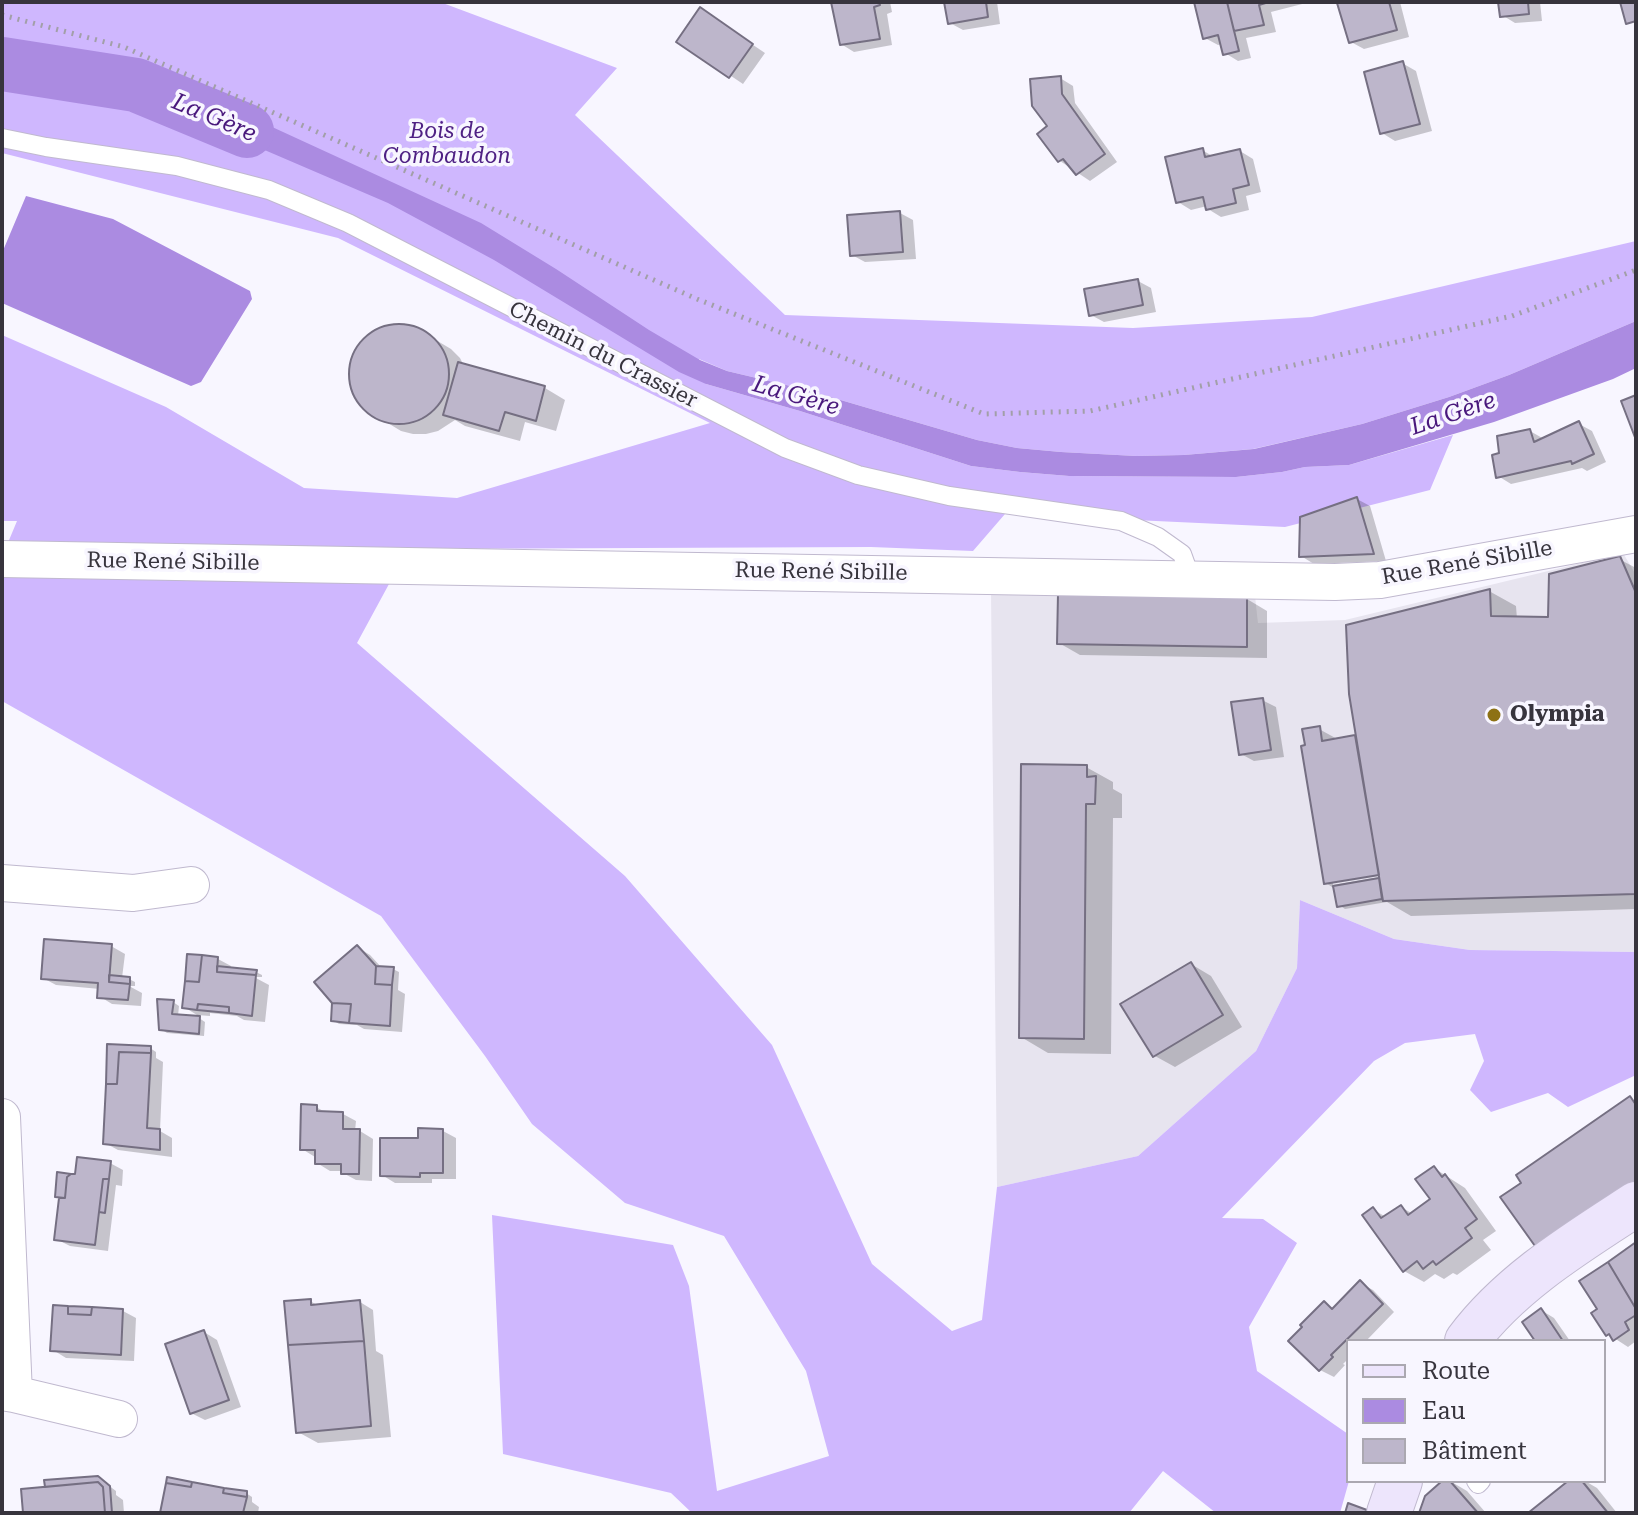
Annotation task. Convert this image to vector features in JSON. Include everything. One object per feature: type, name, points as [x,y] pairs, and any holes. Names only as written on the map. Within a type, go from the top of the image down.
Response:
[{"type":"main road","points":[[1468,1339],[1482,1320],[1511,1292],[1636,1204]]},
{"type":"main road","points":[[1389,1513],[1399,1483]]},
{"type":"street","name":"Rue René Sibille","points":[[2,559],[1335,582],[1380,580],[1636,534]]},
{"type":"street","points":[[2,883],[133,893],[191,885]]},
{"type":"street","points":[[2,1117],[8,1393],[119,1419]]},
{"type":"lane","name":"Chemin du Crassier","points":[[2,138],[177,166],[269,190],[348,223],[785,448],[858,475],[949,496],[1121,521],[1158,537],[1182,554],[1191,579]]},
{"type":"path","points":[[2,15],[124,47],[697,299],[984,414],[1090,411],[1512,316],[1636,270]]},
{"type":"shaded area","points":[[1623,553],[1636,575],[1636,952],[1470,950],[1394,939],[1300,900],[1297,968],[1256,1051],[1138,1156],[997,1187],[991,591],[1255,596],[1258,623],[1345,620]]},
{"type":"green space","name":"Bois de Combaudon","points":[[2,2],[440,2],[617,68],[575,115],[785,315],[1133,328],[1312,317],[1636,241],[1636,321],[1449,397],[1362,424],[1253,449],[1136,456],[1017,448],[977,440],[803,389],[727,371],[699,359],[706,384],[971,466],[1020,472],[1069,476],[1236,477],[1305,467],[1349,465],[1453,435],[1430,490],[1285,527],[1005,514],[973,551],[871,547],[408,549],[357,643],[625,876],[772,1045],[872,1264],[952,1331],[982,1320],[997,1187],[1138,1156],[1256,1051],[1297,968],[1300,900],[1394,939],[1470,950],[1636,952],[1636,1075],[1568,1107],[1548,1093],[1491,1112],[1470,1090],[1484,1061],[1475,1034],[1405,1043],[1374,1061],[1222,1218],[1263,1219],[1297,1243],[1249,1327],[1257,1371],[1346,1433],[1346,1483],[1348,1483],[1340,1513],[1216,1513],[1163,1471],[1129,1513],[692,1513],[671,1493],[503,1454],[492,1215],[673,1245],[689,1286],[717,1491],[829,1456],[806,1371],[724,1236],[625,1203],[532,1124],[381,916],[2,701],[2,557],[17,521],[2,521],[2,335],[166,407],[304,488],[457,498],[710,423],[338,238],[2,153]]},
{"type":"water","points":[[187,91],[233,109],[481,223],[700,360],[727,371],[803,389],[977,440],[1017,448],[1136,456],[1254,449],[1362,424],[1449,397],[1636,321],[1636,368],[1494,422],[1349,465],[1305,467],[1236,477],[1069,476],[971,466],[706,384],[679,372],[494,260],[388,203],[170,112]]},
{"type":"water","points":[[26,196],[113,219],[250,291],[252,299],[201,382],[191,386],[2,303],[2,253]]},
{"type":"building","points":[[831,2],[879,2],[880,5],[874,7],[880,39],[840,45]]},
{"type":"building","points":[[944,2],[986,2],[988,17],[948,24]]},
{"type":"building","points":[[1194,2],[1227,2],[1239,51],[1223,55],[1218,35],[1203,39]]},
{"type":"building","points":[[1227,2],[1269,2],[1259,5],[1264,25],[1234,31]]},
{"type":"building","points":[[1389,2],[1397,30],[1349,43],[1337,3]]},
{"type":"building","points":[[1498,2],[1528,2],[1529,14],[1500,17]]},
{"type":"building","points":[[1620,2],[1636,2],[1636,21],[1626,24]]},
{"type":"building","points":[[700,7],[753,44],[729,78],[676,42]]},
{"type":"building","points":[[1403,61],[1420,124],[1380,134],[1364,72]]},
{"type":"building","points":[[1061,76],[1062,94],[1105,154],[1076,175],[1063,159],[1058,162],[1037,134],[1047,126],[1032,106],[1030,79]]},
{"type":"building","points":[[1203,148],[1205,157],[1240,149],[1249,185],[1233,189],[1236,203],[1206,210],[1203,197],[1176,203],[1165,157]]},
{"type":"building","points":[[900,211],[903,252],[850,256],[847,215]]},
{"type":"building","points":[[1138,279],[1143,305],[1089,316],[1084,289]]},
{"type":"building","points":[[399,324],[427,332],[441,346],[449,374],[441,402],[427,416],[399,424],[371,416],[357,402],[349,374],[357,346],[371,332]]},
{"type":"building","points":[[458,362],[545,386],[536,421],[505,412],[499,431],[443,415]]},
{"type":"building","points":[[1636,395],[1636,440],[1621,401]]},
{"type":"building","points":[[1579,421],[1594,454],[1572,464],[1571,461],[1496,478],[1492,455],[1499,453],[1497,436],[1530,429],[1534,442]]},
{"type":"building","points":[[1357,497],[1374,554],[1299,557],[1300,517]]},
{"type":"building","name":"Olympia","points":[[1620,556],[1636,593],[1636,894],[1383,901],[1349,694],[1346,625],[1490,589],[1491,616],[1548,617],[1549,574]]},
{"type":"building","points":[[1058,594],[1247,597],[1247,647],[1057,644]]},
{"type":"building","points":[[1263,698],[1271,750],[1239,755],[1231,702]]},
{"type":"building","points":[[1320,726],[1322,741],[1355,735],[1379,875],[1324,884],[1301,746],[1305,745],[1302,729]]},
{"type":"building","points":[[1021,764],[1087,765],[1087,777],[1096,776],[1095,804],[1086,804],[1084,1039],[1019,1038]]},
{"type":"building","points":[[1379,878],[1382,899],[1337,907],[1333,886]]},
{"type":"building","points":[[44,939],[112,944],[109,982],[130,984],[128,1000],[97,998],[98,983],[41,979]]},
{"type":"building","points":[[357,945],[376,966],[375,984],[392,985],[390,1026],[349,1023],[351,1004],[332,1003],[314,982]]},
{"type":"building","points":[[187,954],[202,955],[199,982],[185,981]]},
{"type":"building","points":[[202,955],[218,957],[217,972],[256,975],[252,1016],[229,1013],[229,1007],[198,1004],[197,1010],[182,1008],[185,981],[199,982]]},
{"type":"building","points":[[1191,962],[1223,1015],[1153,1057],[1120,1004]]},
{"type":"building","points":[[217,966],[257,970],[256,975],[217,972]]},
{"type":"building","points":[[376,966],[394,967],[392,985],[375,984]]},
{"type":"building","points":[[109,975],[130,977],[130,984],[109,982]]},
{"type":"building","points":[[157,999],[174,1000],[172,1014],[200,1016],[199,1034],[159,1030]]},
{"type":"building","points":[[332,1003],[351,1004],[349,1023],[331,1021]]},
{"type":"building","points":[[198,1004],[229,1007],[229,1013],[197,1010]]},
{"type":"building","points":[[107,1044],[151,1046],[151,1053],[119,1052],[117,1084],[106,1084]]},
{"type":"building","points":[[119,1052],[151,1053],[147,1128],[160,1129],[160,1150],[103,1144],[106,1084],[117,1084]]},
{"type":"building","points":[[1630,1096],[1636,1105],[1636,1187],[1540,1253],[1500,1197],[1521,1183],[1516,1175]]},
{"type":"building","points":[[301,1104],[317,1105],[317,1111],[343,1112],[343,1129],[360,1129],[359,1174],[341,1174],[341,1164],[315,1164],[315,1150],[300,1150]]},
{"type":"building","points":[[418,1128],[443,1129],[443,1173],[420,1173],[420,1177],[380,1176],[380,1138],[418,1138]]},
{"type":"building","points":[[77,1157],[111,1161],[109,1179],[103,1179],[95,1245],[54,1240],[59,1198],[65,1198],[67,1177],[75,1174]]},
{"type":"building","points":[[1434,1166],[1442,1177],[1445,1174],[1477,1219],[1465,1228],[1472,1238],[1436,1265],[1433,1261],[1423,1269],[1417,1261],[1403,1272],[1362,1215],[1373,1207],[1381,1218],[1401,1205],[1408,1215],[1430,1199],[1415,1179]]},
{"type":"building","points":[[57,1172],[71,1174],[67,1177],[65,1198],[55,1197]]},
{"type":"building","points":[[103,1179],[109,1179],[105,1213],[99,1212]]},
{"type":"building","points":[[1636,1242],[1636,1309],[1608,1262]]},
{"type":"building","points":[[1608,1262],[1636,1309],[1636,1315],[1625,1322],[1629,1330],[1613,1341],[1609,1334],[1606,1336],[1591,1313],[1597,1309],[1579,1281]]},
{"type":"building","points":[[1360,1280],[1383,1304],[1346,1339],[1319,1371],[1288,1341],[1324,1301],[1332,1309]]},
{"type":"building","points":[[311,1299],[311,1305],[360,1300],[364,1341],[288,1345],[284,1301]]},
{"type":"building","points":[[53,1305],[68,1306],[68,1314],[91,1315],[92,1307],[123,1309],[121,1355],[50,1351]]},
{"type":"building","points":[[68,1306],[92,1307],[91,1315],[68,1314]]},
{"type":"building","points":[[1541,1308],[1562,1339],[1534,1339],[1522,1322]]},
{"type":"building","points":[[204,1330],[229,1400],[190,1414],[165,1344]]},
{"type":"building","points":[[364,1341],[371,1426],[296,1433],[288,1345]]},
{"type":"building","points":[[98,1476],[110,1486],[112,1513],[105,1513],[103,1487],[98,1482],[45,1487],[44,1480]]},
{"type":"building","points":[[167,1477],[192,1482],[191,1487],[166,1483]]},
{"type":"building","points":[[98,1482],[103,1487],[105,1513],[23,1513],[21,1489]]},
{"type":"building","points":[[192,1482],[224,1488],[223,1493],[247,1497],[243,1513],[160,1513],[166,1483],[191,1487]]},
{"type":"building","points":[[1440,1483],[1452,1483],[1478,1513],[1419,1513],[1425,1496]]},
{"type":"building","points":[[1566,1483],[1584,1483],[1608,1513],[1528,1513]]},
{"type":"building","points":[[224,1488],[247,1491],[247,1497],[223,1493]]},
{"type":"building","points":[[1348,1503],[1367,1510],[1366,1513],[1345,1513]]},
{"type":"waterway","name":"La Gère","points":[[2,64],[136,85],[247,131]]},
{"type":"place","name":"Olympia","points":[[1494,715]]}]
